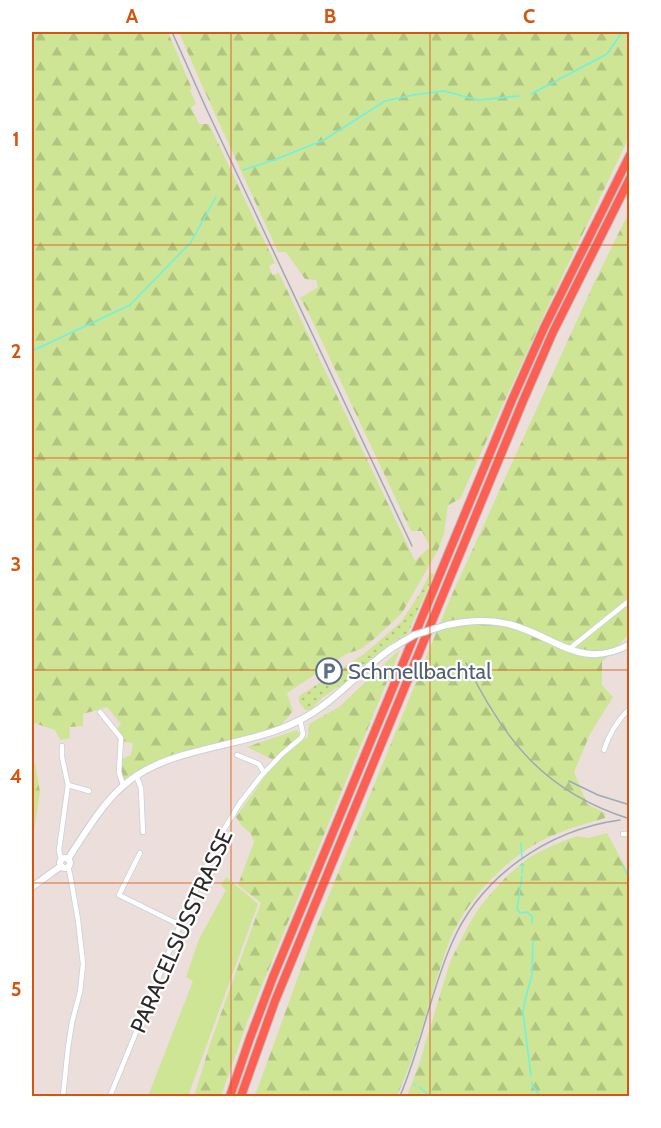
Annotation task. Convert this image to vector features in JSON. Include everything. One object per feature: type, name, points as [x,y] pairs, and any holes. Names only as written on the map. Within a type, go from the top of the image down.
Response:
[{"type":"highway","points":[[230,1096],[262,1006],[512,399],[548,320],[630,154]]},
{"type":"highway","points":[[241,1096],[275,1000],[523,401],[553,332],[630,178]]},
{"type":"main road","points":[[32,887],[64,863],[108,801],[123,785],[145,769],[168,760],[260,736],[300,720],[314,713],[376,660],[414,635],[447,625],[477,621],[507,624],[525,629],[569,650],[587,654],[613,652],[630,644]]},
{"type":"street","points":[[569,650],[630,600]]},
{"type":"street","points":[[604,750],[612,729],[630,708]]},
{"type":"street","points":[[100,712],[121,738],[119,775],[123,785]]},
{"type":"street","name":"PARACELSUSSTRASSE","points":[[110,1096],[180,925],[219,838],[240,803],[264,773],[301,738],[303,734],[300,720]]},
{"type":"street","points":[[63,746],[62,757],[68,785],[59,850],[70,874],[83,964],[80,992],[68,1048],[63,1096]]},
{"type":"street","points":[[237,755],[259,764],[264,773]]},
{"type":"street","points":[[136,776],[141,788],[143,832]]},
{"type":"street","points":[[68,785],[89,791]]},
{"type":"street","points":[[623,834],[630,834]]},
{"type":"street","points":[[140,853],[119,895],[180,925]]},
{"type":"green space","points":[[32,32],[168,32],[192,89],[190,90],[196,104],[191,107],[199,124],[209,124],[275,263],[269,266],[272,275],[279,273],[415,561],[430,547],[422,531],[411,531],[300,298],[318,287],[316,280],[305,279],[286,252],[278,252],[179,32],[629,32],[629,137],[542,319],[460,499],[448,505],[444,534],[438,550],[402,613],[361,649],[346,654],[287,693],[293,711],[281,725],[167,759],[143,768],[125,779],[122,776],[122,759],[131,755],[133,743],[125,742],[117,729],[121,724],[107,707],[83,714],[83,726],[69,727],[70,738],[60,740],[55,730],[32,724]]},
{"type":"green space","points":[[629,212],[629,634],[602,662],[602,685],[613,697],[590,734],[574,772],[587,804],[605,813],[605,818],[563,831],[534,845],[504,867],[478,894],[457,924],[448,945],[413,1055],[397,1096],[255,1096],[316,927],[450,599],[594,283]]},
{"type":"green space","points":[[430,573],[434,574],[408,633],[390,644],[310,710],[305,710],[299,702],[299,696],[364,654],[401,622]]},
{"type":"green space","points":[[400,650],[249,1017],[221,1096],[194,1096],[211,1041],[261,903],[238,885],[254,842],[251,834],[236,817],[276,761],[247,747],[297,730],[302,740],[308,737],[309,724],[339,707]]},
{"type":"green space","points":[[32,763],[35,763],[40,792],[32,843]]},
{"type":"green space","points":[[607,833],[629,874],[629,1096],[407,1096],[450,962],[481,905],[506,877],[528,858],[577,836],[588,838]]},
{"type":"green space","points":[[226,877],[258,904],[188,1096],[148,1096],[193,981],[186,977],[199,939],[226,890],[221,885]]},
{"type":"waterway","points":[[531,94],[607,54],[622,32]]},
{"type":"waterway","points":[[243,170],[324,140],[385,101],[444,91],[478,100],[519,96]]},
{"type":"waterway","points":[[32,351],[130,305],[191,242],[216,197]]},
{"type":"waterway","points":[[521,843],[522,858]]},
{"type":"waterway","points":[[522,864],[522,873]]},
{"type":"waterway","points":[[623,866],[630,880]]},
{"type":"waterway","points":[[522,876],[517,909],[520,913],[527,912],[532,916],[532,923]]},
{"type":"waterway","points":[[531,1076],[523,1013],[532,975],[533,940]]},
{"type":"waterway","points":[[532,1082],[540,1096]]},
{"type":"waterway","points":[[419,1087],[429,1095]]},
{"type":"railway","points":[[172,32],[412,546]]},
{"type":"railway","points":[[466,663],[496,716],[530,760],[573,794],[600,808],[630,819]]},
{"type":"railway","points":[[569,781],[598,795],[630,805]]},
{"type":"railway","points":[[400,1096],[451,945],[464,920],[480,898],[519,860],[543,846],[593,825],[620,820]]},
{"type":"place","name":"Schmellbachtal","points":[[329,671]]}]
